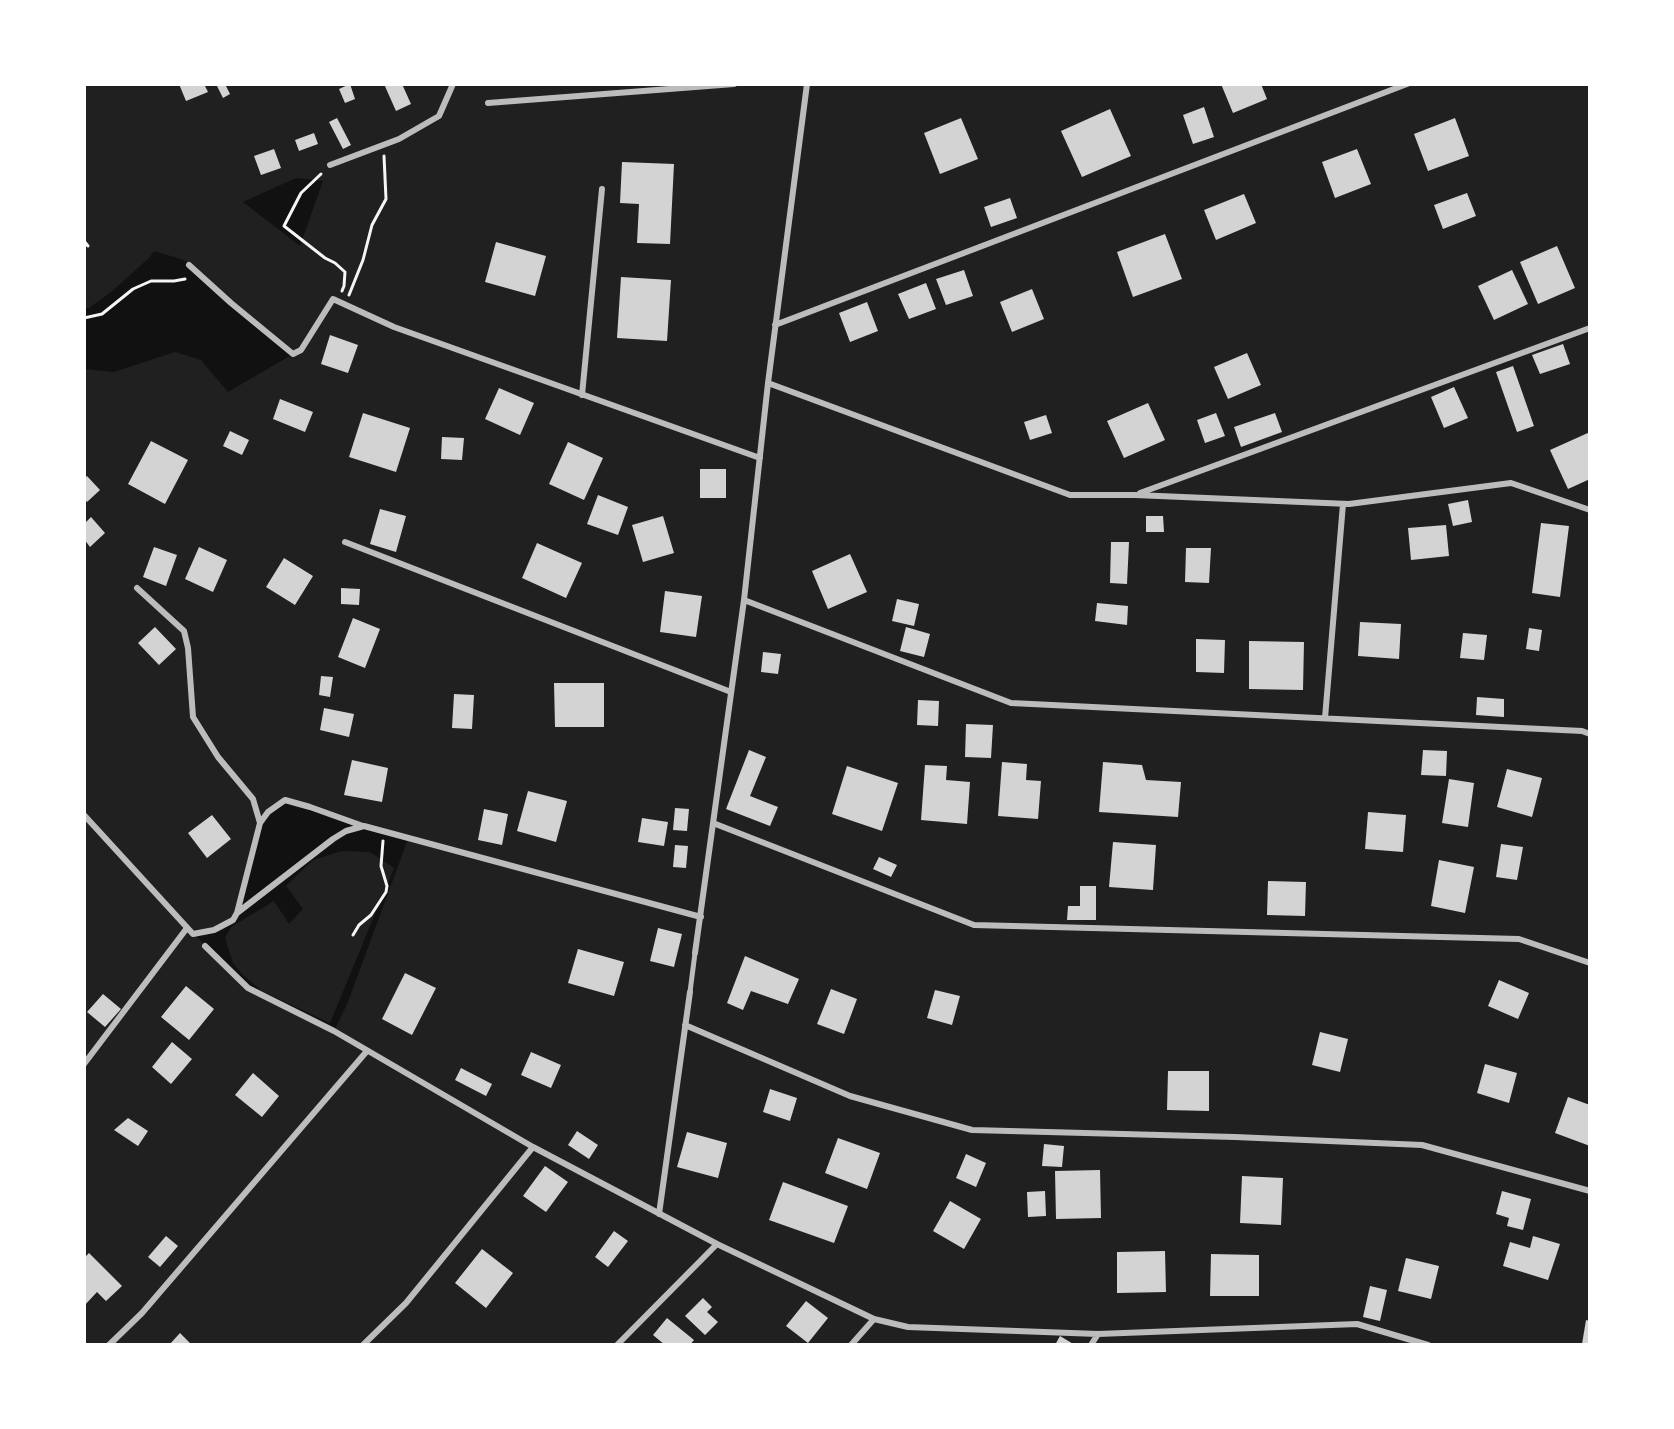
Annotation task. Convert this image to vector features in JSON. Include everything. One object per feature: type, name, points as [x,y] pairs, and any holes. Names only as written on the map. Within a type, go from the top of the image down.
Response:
[{"type":"street","points":[[330,165],[399,139],[439,116],[453,84]]},
{"type":"street","points":[[488,103],[734,84]]},
{"type":"street","points":[[660,1214],[744,600],[775,325],[807,84]]},
{"type":"street","points":[[775,325],[1407,84]]},
{"type":"street","points":[[582,395],[602,189]]},
{"type":"street","points":[[189,265],[293,354],[301,350],[333,299],[338,300],[394,327],[760,458]]},
{"type":"street","points":[[1136,495],[1590,328]]},
{"type":"street","points":[[768,383],[1070,495],[1136,495],[1343,504],[1510,483],[1590,510]]},
{"type":"street","points":[[1325,718],[1343,504]]},
{"type":"street","points":[[345,542],[731,692]]},
{"type":"street","points":[[137,588],[184,631],[188,648],[193,717],[218,757],[253,799],[260,823]]},
{"type":"street","points":[[744,600],[1011,704],[1582,731],[1590,734]]},
{"type":"street","points":[[84,815],[193,934],[214,930],[233,920],[237,913],[260,823],[268,812],[285,800],[386,833],[700,916]]},
{"type":"street","points":[[712,823],[974,925],[1519,939],[1590,963]]},
{"type":"street","points":[[237,913],[333,839],[346,831],[364,826]]},
{"type":"street","points":[[84,1064],[187,927]]},
{"type":"street","points":[[205,946],[248,988],[334,1031],[533,1147],[717,1245],[874,1318],[908,1327],[1098,1334],[1357,1324],[1428,1345]]},
{"type":"street","points":[[685,1025],[850,1096],[972,1130],[1422,1145],[1590,1191]]},
{"type":"street","points":[[109,1345],[142,1313],[367,1051]]},
{"type":"street","points":[[363,1345],[406,1303],[533,1147]]},
{"type":"street","points":[[617,1345],[717,1245]]},
{"type":"street","points":[[851,1345],[874,1318]]},
{"type":"street","points":[[1091,1345],[1098,1334]]},
{"type":"path","points":[[345,304],[357,277],[372,225],[386,199],[382,146]]},
{"type":"path","points":[[330,165],[301,193],[284,226],[345,272],[344,286],[338,300]]},
{"type":"path","points":[[84,241],[88,246]]},
{"type":"path","points":[[84,318],[102,314],[133,289],[151,281],[205,280]]},
{"type":"path","points":[[353,935],[371,915],[386,892],[387,886],[381,866],[382,846],[386,833]]},
{"type":"shaded area","points":[[84,84],[1590,84],[1590,1345],[84,1345],[84,369],[114,372],[175,352],[201,360],[228,392],[293,354],[229,302],[184,260],[154,251],[111,292],[89,308],[84,308]],"holes":[[[296,178],[323,181],[300,246],[243,202]],[[285,800],[408,839],[348,1002],[334,1031],[248,988],[194,934],[233,920],[260,823]]]},
{"type":"shaded area","points":[[342,851],[370,852],[394,868],[330,1023],[262,991],[233,963],[225,938],[231,927],[274,901],[289,924],[303,909],[286,886],[313,860]]},
{"type":"building","points":[[179,84],[204,84],[208,92],[186,101]]},
{"type":"building","points":[[225,84],[230,94],[223,98],[217,86]]},
{"type":"building","points":[[350,84],[355,99],[345,103],[339,89]]},
{"type":"building","points":[[384,84],[402,84],[411,104],[396,111]]},
{"type":"building","points":[[1221,84],[1261,84],[1267,99],[1233,113]]},
{"type":"building","points":[[1204,107],[1214,137],[1193,144],[1183,115]]},
{"type":"building","points":[[1110,109],[1131,156],[1082,177],[1061,131]]},
{"type":"building","points":[[337,118],[351,145],[343,149],[329,122]]},
{"type":"building","points":[[961,118],[978,159],[940,174],[924,133]]},
{"type":"building","points":[[1455,118],[1469,156],[1428,171],[1414,134]]},
{"type":"building","points":[[314,133],[318,144],[299,151],[295,140]]},
{"type":"building","points":[[274,149],[281,168],[261,175],[254,156]]},
{"type":"building","points":[[1357,149],[1371,184],[1335,198],[1322,162]]},
{"type":"building","points":[[622,162],[674,164],[670,244],[637,243],[639,204],[620,203]]},
{"type":"building","points":[[1467,193],[1476,216],[1443,229],[1434,205]]},
{"type":"building","points":[[1244,194],[1256,223],[1216,240],[1204,210]]},
{"type":"building","points":[[1010,198],[1017,218],[991,227],[984,207]]},
{"type":"building","points":[[1165,234],[1182,279],[1133,297],[1117,252]]},
{"type":"building","points":[[496,242],[546,256],[535,296],[485,282]]},
{"type":"building","points":[[1557,246],[1575,288],[1538,304],[1520,262]]},
{"type":"building","points":[[964,270],[973,296],[946,305],[936,279]]},
{"type":"building","points":[[1512,270],[1528,304],[1494,320],[1478,286]]},
{"type":"building","points":[[621,277],[671,280],[667,341],[617,338]]},
{"type":"building","points":[[926,283],[936,309],[909,319],[898,294]]},
{"type":"building","points":[[1032,289],[1044,319],[1012,332],[1000,302]]},
{"type":"building","points":[[867,302],[878,331],[850,342],[839,313]]},
{"type":"building","points":[[330,335],[358,345],[348,373],[321,364]]},
{"type":"building","points":[[1563,344],[1570,364],[1540,374],[1532,355]]},
{"type":"building","points":[[1247,353],[1261,385],[1228,399],[1214,367]]},
{"type":"building","points":[[1513,366],[1534,426],[1517,432],[1496,372]]},
{"type":"building","points":[[1454,387],[1468,418],[1444,428],[1431,397]]},
{"type":"building","points":[[499,388],[534,403],[520,435],[485,419]]},
{"type":"building","points":[[280,399],[313,412],[305,432],[273,419]]},
{"type":"building","points":[[1148,403],[1165,440],[1124,458],[1107,421]]},
{"type":"building","points":[[363,413],[410,428],[396,472],[349,457]]},
{"type":"building","points":[[1216,413],[1225,436],[1205,443],[1197,420]]},
{"type":"building","points":[[1275,413],[1282,432],[1241,447],[1234,427]]},
{"type":"building","points":[[1046,415],[1052,433],[1030,440],[1024,422]]},
{"type":"building","points":[[230,431],[249,440],[242,455],[223,446]]},
{"type":"building","points":[[1590,432],[1590,479],[1568,489],[1550,450]]},
{"type":"building","points":[[442,437],[464,438],[462,460],[441,459]]},
{"type":"building","points":[[151,441],[188,460],[165,504],[128,484]]},
{"type":"building","points":[[568,442],[603,458],[584,500],[549,484]]},
{"type":"building","points":[[700,469],[726,469],[726,498],[700,498]]},
{"type":"building","points":[[87,476],[100,490],[87,502],[84,498],[84,479]]},
{"type":"building","points":[[598,495],[628,507],[618,535],[587,524]]},
{"type":"building","points":[[1468,500],[1472,522],[1453,526],[1448,504]]},
{"type":"building","points":[[380,509],[406,516],[396,552],[370,544]]},
{"type":"building","points":[[663,516],[674,553],[643,562],[632,525]]},
{"type":"building","points":[[1146,516],[1163,516],[1164,532],[1146,532]]},
{"type":"building","points":[[91,517],[105,533],[90,547],[84,539],[84,524]]},
{"type":"building","points":[[1541,523],[1569,526],[1560,597],[1532,593]]},
{"type":"building","points":[[1446,525],[1449,556],[1411,560],[1408,528]]},
{"type":"building","points":[[1111,542],[1129,542],[1127,584],[1110,583]]},
{"type":"building","points":[[537,543],[582,563],[566,598],[522,578]]},
{"type":"building","points":[[154,547],[177,555],[166,586],[143,577]]},
{"type":"building","points":[[199,547],[227,560],[213,592],[185,579]]},
{"type":"building","points":[[1186,548],[1211,548],[1209,583],[1185,582]]},
{"type":"building","points":[[850,554],[867,592],[828,609],[812,571]]},
{"type":"building","points":[[284,558],[313,576],[295,605],[266,587]]},
{"type":"building","points":[[341,588],[360,589],[359,605],[341,604]]},
{"type":"building","points":[[665,591],[702,596],[696,637],[660,632]]},
{"type":"building","points":[[897,599],[919,604],[914,626],[892,621]]},
{"type":"building","points":[[1097,603],[1128,606],[1127,625],[1095,621]]},
{"type":"building","points":[[353,618],[380,629],[365,668],[338,657]]},
{"type":"building","points":[[1360,622],[1401,624],[1399,659],[1358,656]]},
{"type":"building","points":[[155,627],[176,649],[159,665],[138,643]]},
{"type":"building","points":[[906,627],[930,634],[924,657],[900,651]]},
{"type":"building","points":[[1529,628],[1542,630],[1539,651],[1526,649]]},
{"type":"building","points":[[1463,633],[1487,635],[1484,660],[1460,658]]},
{"type":"building","points":[[1196,639],[1225,640],[1224,673],[1196,672]]},
{"type":"building","points":[[1249,641],[1304,642],[1303,690],[1249,689]]},
{"type":"building","points":[[763,652],[781,654],[778,674],[761,672]]},
{"type":"building","points":[[321,676],[333,677],[330,697],[319,695]]},
{"type":"building","points":[[554,683],[604,683],[604,727],[555,727]]},
{"type":"building","points":[[454,694],[474,695],[472,729],[452,728]]},
{"type":"building","points":[[1477,697],[1504,699],[1504,717],[1476,715]]},
{"type":"building","points":[[918,700],[939,701],[938,726],[917,725]]},
{"type":"building","points":[[324,708],[354,714],[349,737],[320,730]]},
{"type":"building","points":[[966,724],[993,725],[991,758],[965,757]]},
{"type":"building","points":[[749,750],[766,757],[750,796],[778,807],[770,826],[726,809]]},
{"type":"building","points":[[1423,750],[1447,751],[1446,776],[1421,775]]},
{"type":"building","points":[[352,760],[388,768],[382,802],[344,795]]},
{"type":"building","points":[[1002,762],[1027,764],[1026,780],[1041,781],[1038,819],[998,816]]},
{"type":"building","points":[[1103,762],[1142,765],[1146,780],[1181,782],[1178,817],[1099,812]]},
{"type":"building","points":[[925,765],[947,766],[946,780],[970,782],[967,824],[921,820]]},
{"type":"building","points":[[847,766],[898,783],[882,831],[832,814]]},
{"type":"building","points":[[1507,769],[1542,778],[1532,817],[1497,807]]},
{"type":"building","points":[[1449,779],[1474,783],[1468,827],[1442,823]]},
{"type":"building","points":[[528,791],[567,801],[556,842],[517,831]]},
{"type":"building","points":[[675,808],[689,809],[687,831],[673,830]]},
{"type":"building","points":[[484,809],[508,814],[502,845],[478,840]]},
{"type":"building","points":[[1368,812],[1406,815],[1403,852],[1365,849]]},
{"type":"building","points":[[212,815],[231,839],[207,858],[188,833]]},
{"type":"building","points":[[642,818],[668,822],[664,846],[638,842]]},
{"type":"building","points":[[1113,842],[1156,845],[1153,890],[1109,887]]},
{"type":"building","points":[[1501,844],[1523,847],[1517,880],[1496,877]]},
{"type":"building","points":[[675,845],[688,846],[686,868],[673,867]]},
{"type":"building","points":[[879,857],[897,865],[891,877],[873,869]]},
{"type":"building","points":[[1439,860],[1474,867],[1465,913],[1431,906]]},
{"type":"building","points":[[1268,881],[1306,882],[1305,916],[1267,915]]},
{"type":"building","points":[[1080,886],[1096,886],[1096,920],[1067,920],[1068,906],[1080,906]]},
{"type":"building","points":[[658,928],[682,934],[674,967],[650,961]]},
{"type":"building","points":[[578,949],[624,962],[614,996],[568,983]]},
{"type":"building","points":[[745,956],[799,979],[788,1004],[751,991],[743,1010],[727,1003]]},
{"type":"building","points":[[405,973],[436,988],[412,1035],[382,1019]]},
{"type":"building","points":[[1499,980],[1529,993],[1518,1019],[1488,1006]]},
{"type":"building","points":[[186,986],[214,1009],[189,1040],[161,1017]]},
{"type":"building","points":[[831,989],[857,999],[844,1034],[817,1024]]},
{"type":"building","points":[[935,990],[960,996],[952,1025],[927,1018]]},
{"type":"building","points":[[103,994],[121,1009],[105,1027],[87,1012]]},
{"type":"building","points":[[1320,1032],[1348,1039],[1340,1072],[1312,1065]]},
{"type":"building","points":[[172,1042],[192,1059],[171,1084],[152,1067]]},
{"type":"building","points":[[531,1052],[561,1065],[551,1088],[521,1075]]},
{"type":"building","points":[[1485,1064],[1517,1073],[1509,1103],[1477,1093]]},
{"type":"building","points":[[461,1068],[492,1084],[486,1096],[455,1080]]},
{"type":"building","points":[[1168,1071],[1209,1071],[1209,1111],[1167,1110]]},
{"type":"building","points":[[253,1073],[279,1096],[262,1117],[235,1095]]},
{"type":"building","points":[[770,1089],[797,1098],[790,1121],[763,1112]]},
{"type":"building","points":[[1568,1097],[1590,1105],[1590,1146],[1555,1133]]},
{"type":"building","points":[[128,1118],[148,1131],[138,1146],[114,1130]]},
{"type":"building","points":[[577,1131],[598,1145],[589,1159],[568,1145]]},
{"type":"building","points":[[687,1132],[727,1143],[718,1178],[677,1167]]},
{"type":"building","points":[[838,1138],[880,1153],[867,1189],[825,1173]]},
{"type":"building","points":[[1044,1144],[1064,1146],[1062,1167],[1042,1166]]},
{"type":"building","points":[[966,1154],[986,1163],[976,1187],[956,1178]]},
{"type":"building","points":[[545,1166],[568,1182],[546,1212],[523,1196]]},
{"type":"building","points":[[1100,1170],[1101,1218],[1056,1219],[1055,1171]]},
{"type":"building","points":[[1242,1176],[1283,1178],[1281,1225],[1240,1223]]},
{"type":"building","points":[[783,1182],[848,1206],[834,1243],[769,1220]]},
{"type":"building","points":[[1045,1191],[1046,1216],[1028,1217],[1027,1192]]},
{"type":"building","points":[[1502,1191],[1531,1199],[1523,1230],[1507,1226],[1509,1218],[1496,1214]]},
{"type":"building","points":[[950,1201],[981,1219],[964,1249],[933,1231]]},
{"type":"building","points":[[614,1231],[628,1241],[608,1267],[595,1257]]},
{"type":"building","points":[[166,1236],[178,1246],[160,1267],[148,1257]]},
{"type":"building","points":[[1533,1236],[1560,1244],[1548,1280],[1503,1266],[1510,1242],[1530,1248]]},
{"type":"building","points":[[482,1249],[513,1273],[486,1308],[455,1283]]},
{"type":"building","points":[[1165,1251],[1166,1292],[1117,1293],[1117,1252]]},
{"type":"building","points":[[89,1253],[122,1286],[106,1301],[97,1292],[84,1306],[84,1258]]},
{"type":"building","points":[[1211,1254],[1259,1255],[1259,1296],[1210,1296]]},
{"type":"building","points":[[1406,1258],[1439,1266],[1431,1299],[1398,1291]]},
{"type":"building","points":[[1370,1286],[1387,1290],[1380,1321],[1363,1317]]},
{"type":"building","points":[[703,1298],[712,1307],[707,1312],[718,1322],[705,1335],[685,1316]]},
{"type":"building","points":[[806,1301],[828,1318],[808,1343],[786,1326]]},
{"type":"building","points":[[667,1318],[694,1340],[690,1345],[665,1345],[653,1335]]},
{"type":"building","points":[[1586,1320],[1590,1321],[1590,1345],[1582,1344]]},
{"type":"building","points":[[180,1333],[192,1345],[169,1345]]},
{"type":"building","points":[[1060,1336],[1075,1345],[1055,1345]]}]
